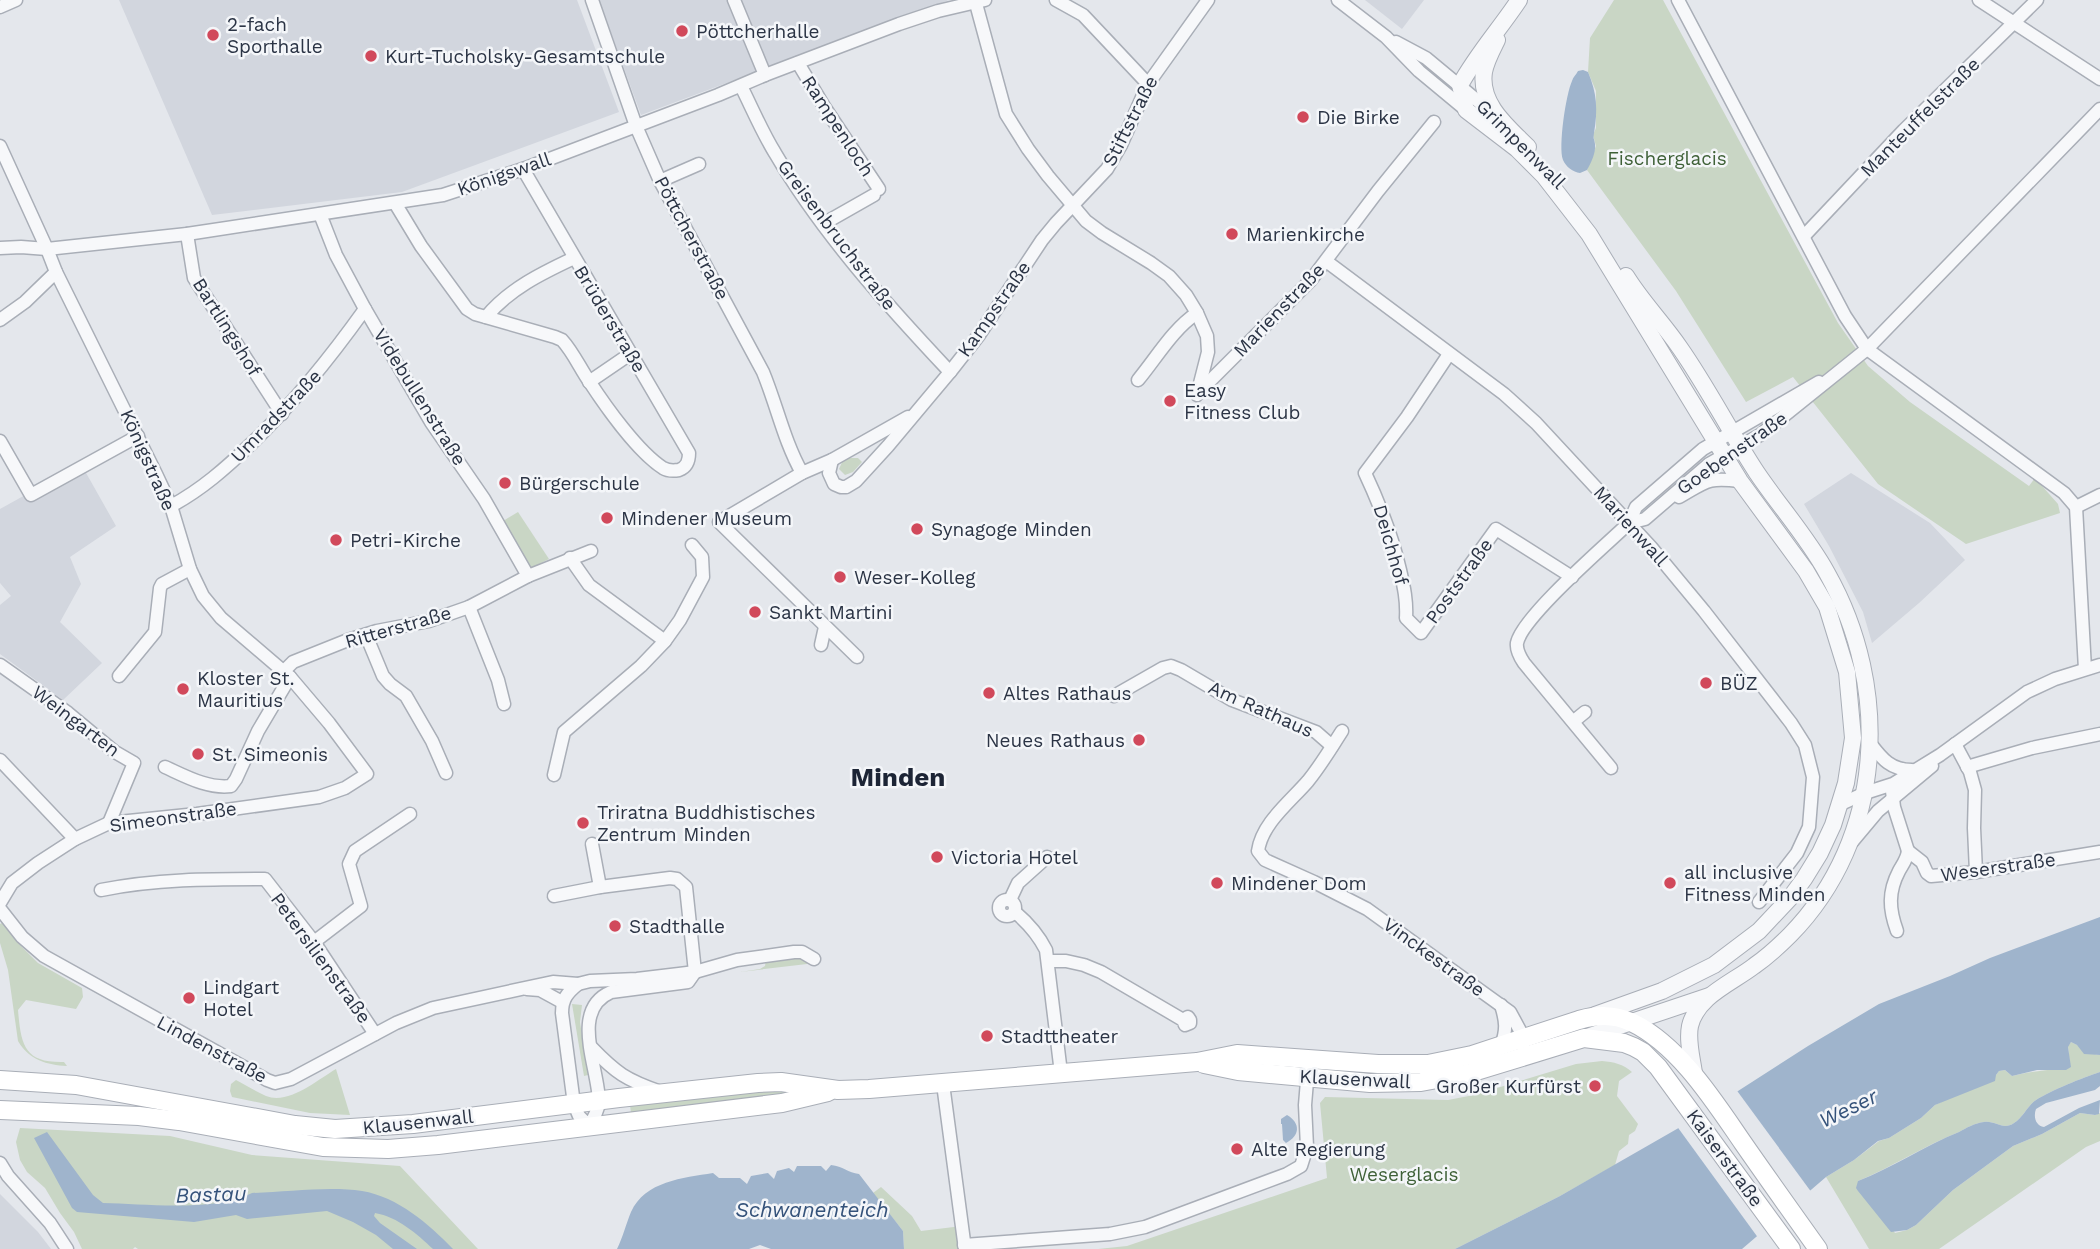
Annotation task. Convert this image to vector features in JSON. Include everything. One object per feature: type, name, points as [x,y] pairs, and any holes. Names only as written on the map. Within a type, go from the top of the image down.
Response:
[{"type":"main road","name":"Klausenwall","points":[[0,1080],[87,1087],[295,1125],[334,1129],[413,1125],[736,1084],[769,1083],[838,1090],[943,1084],[1198,1062],[1237,1054],[1389,1065],[1428,1063],[1472,1055],[1593,1016],[1606,1015],[1630,1022],[1660,1021],[1694,1073]]},
{"type":"main road","name":"Klausenwall","points":[[1198,1062],[1238,1071],[1370,1083],[1421,1082],[1470,1073],[1584,1038]]},
{"type":"main road","name":"Kaiserstraße","points":[[1584,1038],[1624,1043],[1643,1052],[1658,1067],[1791,1249]]},
{"type":"main road","name":"Kaiserstraße","points":[[1694,1073],[1818,1249]]},
{"type":"main road","name":"Klausenwall","points":[[0,1110],[139,1116],[210,1126],[292,1143],[388,1149],[782,1103],[838,1090]]},
{"type":"street","points":[[0,7],[16,0]]},
{"type":"street","name":"Pöttcherstraße","points":[[592,0],[636,126],[660,181],[755,355],[774,398],[790,453],[802,473]]},
{"type":"street","points":[[734,0],[765,75]]},
{"type":"street","points":[[1056,0],[1083,15],[1148,83]]},
{"type":"street","name":"Stiftstraße","points":[[1073,205],[1107,169],[1121,145],[1148,83],[1208,0]]},
{"type":"street","points":[[1338,0],[1387,37],[1426,58],[1460,85],[1476,57],[1519,0]]},
{"type":"street","points":[[1678,0],[1845,316],[1867,349],[2064,493],[2076,507],[2085,669]]},
{"type":"street","points":[[1979,0],[2100,79]]},
{"type":"street","name":"Manteuffelstraße","points":[[1804,236],[1904,130],[2037,0]]},
{"type":"street","points":[[978,1],[1006,114],[1048,176],[1086,220],[1169,276],[1197,313],[1178,328],[1138,380]]},
{"type":"street","name":"Königswall","points":[[0,248],[47,249],[187,234],[443,195],[523,169],[899,24],[978,1]]},
{"type":"street","points":[[1496,114],[1485,90],[1484,74],[1506,19]]},
{"type":"street","points":[[1387,37],[1419,71],[1466,110]]},
{"type":"street","name":"Rampenloch","points":[[797,63],[876,192],[823,224]]},
{"type":"street","name":"Grimpenwall","points":[[1460,85],[1466,110],[1517,149],[1544,176],[1576,216],[1607,262],[1740,481],[1806,571],[1826,607],[1847,672],[1853,738],[1841,804],[1820,853],[1790,898],[1759,931],[1709,968],[1661,991],[1593,1016]]},
{"type":"street","name":"Grimpenwall","points":[[1460,85],[1496,114],[1552,172],[1594,225],[1647,307],[1680,348],[1763,481],[1819,559],[1842,603],[1861,653],[1870,769],[1858,821],[1826,888],[1814,908],[1789,936],[1752,968],[1711,995],[1660,1021]]},
{"type":"street","name":"Greisenbruchstraße","points":[[741,86],[774,151],[823,224],[863,274],[950,372]]},
{"type":"street","name":"Goebenstraße","points":[[1629,523],[1645,519],[1702,470],[1760,435],[1867,349],[2100,109]]},
{"type":"street","name":"Marienstraße","points":[[1197,313],[1207,336],[1208,352],[1197,395],[1311,280],[1434,122]]},
{"type":"street","name":"Königstraße","points":[[0,146],[56,272],[171,506],[190,569],[203,596],[213,609],[287,674],[367,774]]},
{"type":"street","points":[[660,181],[699,164]]},
{"type":"street","name":"Brüderstraße","points":[[523,169],[689,453],[688,462],[683,469],[664,469],[641,448],[589,382]]},
{"type":"street","points":[[395,203],[421,246],[467,309],[562,341],[589,382],[631,355]]},
{"type":"street","name":"Kampstraße","points":[[832,460],[829,473],[834,484],[846,487],[856,481],[950,372],[979,335],[1042,240],[1073,205]]},
{"type":"street","name":"Videbullenstraße","points":[[320,214],[336,255],[365,309],[431,422],[484,499],[528,576]]},
{"type":"street","name":"Bartlingshof","points":[[187,234],[194,278],[282,414]]},
{"type":"street","points":[[486,317],[506,297],[544,272],[574,258]]},
{"type":"street","name":"Marienwall","points":[[1326,261],[1521,408],[1629,523],[1704,611],[1773,699],[1805,745],[1813,777],[1809,827],[1803,843],[1785,860],[1759,902]]},
{"type":"street","points":[[0,320],[25,302],[56,272]]},
{"type":"street","name":"Umradstraße","points":[[171,506],[205,485],[282,414],[329,360],[365,309]]},
{"type":"street","name":"Deichhof","points":[[1422,633],[1406,618],[1407,603],[1393,539],[1365,473],[1407,417],[1448,354]]},
{"type":"street","name":"Goebenstraße","points":[[1629,523],[1636,507],[1703,449],[1839,371]]},
{"type":"street","name":"Kampstraße","points":[[825,627],[719,522],[802,473],[832,460],[915,413]]},
{"type":"street","points":[[0,441],[31,495],[138,436]]},
{"type":"street","points":[[1654,511],[1708,480],[1718,478],[1740,481]]},
{"type":"street","points":[[2076,507],[2100,495]]},
{"type":"street","points":[[1611,768],[1524,663],[1517,643],[1543,604],[1629,523]]},
{"type":"street","name":"Poststraße","points":[[1422,633],[1496,529],[1572,577]]},
{"type":"street","points":[[554,775],[564,732],[610,695],[665,641],[680,620],[703,577],[704,563],[692,545]]},
{"type":"street","name":"Ritterstraße","points":[[287,674],[293,662],[366,635],[429,621],[469,607],[528,576],[591,551]]},
{"type":"street","points":[[570,558],[589,584],[665,641]]},
{"type":"street","points":[[119,676],[155,632],[162,584],[190,569]]},
{"type":"street","points":[[469,607],[498,680],[504,704]]},
{"type":"street","points":[[821,645],[825,627]]},
{"type":"street","points":[[825,627],[857,657]]},
{"type":"street","points":[[366,635],[383,676],[406,696],[432,741],[446,773]]},
{"type":"street","name":"Weingarten","points":[[0,665],[68,713],[114,752],[134,763],[109,823]]},
{"type":"street","points":[[1841,804],[1893,784],[1940,755],[2027,692],[2055,679],[2100,665]]},
{"type":"street","name":"Am Rathaus","points":[[1114,696],[1171,666],[1232,700],[1316,732],[1332,746]]},
{"type":"street","points":[[165,767],[195,781],[223,787],[233,784],[287,674]]},
{"type":"street","points":[[1574,721],[1585,712]]},
{"type":"street","points":[[1332,746],[1342,731]]},
{"type":"street","points":[[1967,767],[2032,748],[2100,734]]},
{"type":"street","points":[[1870,743],[1887,764],[1903,770],[1912,770]]},
{"type":"street","points":[[1955,744],[1975,790],[1976,872]]},
{"type":"street","name":"Vinckestraße","points":[[1332,746],[1309,780],[1269,825],[1258,851],[1265,860],[1367,909],[1510,1012],[1524,1038]]},
{"type":"street","points":[[1847,848],[1878,811],[1930,768],[1940,755]]},
{"type":"street","points":[[0,760],[75,839]]},
{"type":"street","name":"Simeonstraße","points":[[0,903],[12,883],[38,863],[75,839],[109,823],[319,797],[345,788],[367,774]]},
{"type":"street","points":[[1893,784],[1892,798],[1908,851],[1892,885],[1890,899],[1897,931]]},
{"type":"street","points":[[314,942],[361,906],[349,864],[355,851],[410,814]]},
{"type":"street","points":[[593,844],[600,887]]},
{"type":"street","name":"Weserstraße","points":[[1908,851],[1922,862],[1931,876],[1976,872],[2100,852]]},
{"type":"street","points":[[1047,857],[1018,883],[1012,906],[1040,937],[1048,961],[1061,1073]]},
{"type":"street","points":[[554,896],[670,878],[682,882],[687,894],[692,977]]},
{"type":"street","name":"Petersilienstraße","points":[[101,890],[135,883],[265,879],[314,942],[376,1034]]},
{"type":"street","name":"Lindenstraße","points":[[0,909],[22,937],[44,956],[275,1083],[290,1079],[396,1023],[433,1008],[553,982],[578,984],[590,981],[692,977]]},
{"type":"street","name":"Lindenstraße","points":[[578,984],[601,996],[692,977],[737,960],[794,952],[802,952],[814,959]]},
{"type":"street","points":[[1048,961],[1066,961],[1101,972],[1183,1020]]},
{"type":"street","points":[[1658,1067],[1655,1051],[1660,1021],[1680,994],[1709,968]]},
{"type":"street","points":[[578,984],[568,992],[562,1002],[563,1024],[574,1104],[579,1116],[589,1126],[597,1114],[599,1101],[589,1030],[590,1015],[595,1002],[601,996]]},
{"type":"street","points":[[526,989],[540,990],[562,1002]]},
{"type":"street","name":"Grimpenwall","points":[[1694,1073],[1690,1025],[1702,1004],[1711,995]]},
{"type":"street","name":"Vinckestraße","points":[[1500,1005],[1506,1023],[1501,1046]]},
{"type":"street","name":"Klausenwall","points":[[1584,1038],[1630,1022]]},
{"type":"street","points":[[1513,1060],[1524,1038]]},
{"type":"street","points":[[591,1047],[622,1076],[664,1093]]},
{"type":"street","points":[[943,1084],[965,1247],[1110,1234],[1145,1227],[1287,1174],[1301,1166],[1307,1147],[1304,1105],[1306,1076],[1314,1059]]},
{"type":"street","points":[[0,1163],[8,1177],[50,1223],[67,1249]]},
{"type":"shaded area","name":"Kurt-Tucholsky-Gesamtschule","points":[[119,0],[577,0],[619,112],[402,192],[212,215]]},
{"type":"shaded area","points":[[599,0],[949,0],[641,115]]},
{"type":"shaded area","points":[[1365,0],[1424,0],[1402,29]]},
{"type":"shaded area","points":[[81,464],[116,526],[70,557],[81,584],[60,622],[102,663],[63,700],[0,654],[0,605],[11,596],[0,583],[0,509]]},
{"type":"shaded area","points":[[1851,473],[1930,523],[1965,560],[1872,643],[1863,612],[1804,504]]},
{"type":"shaded area","points":[[0,1194],[38,1232],[51,1249],[0,1249]]},
{"type":"green space","name":"Fischerglacis","points":[[1614,0],[1663,0],[1838,323],[1868,366],[1910,402],[2029,486],[2035,478],[2058,504],[2060,513],[1966,544],[1878,484],[1793,377],[1746,402],[1676,291],[1587,170],[1596,146],[1593,135],[1596,128],[1596,91],[1588,72],[1590,38]]},
{"type":"green space","points":[[844,458],[858,458],[862,462],[853,472],[845,475],[839,469]]},
{"type":"green space","points":[[518,512],[549,559],[531,568],[503,521]]},
{"type":"green space","points":[[2,923],[38,963],[82,988],[83,997],[76,1009],[26,1000],[18,1010],[23,1042],[27,1050],[40,1059],[64,1062],[67,1066],[52,1064],[33,1057],[18,1041],[8,970],[0,943]]},
{"type":"green space","points":[[800,956],[807,964],[740,972],[760,969],[765,966],[766,960]]},
{"type":"green space","points":[[572,1004],[582,1005],[580,1022],[588,1075],[584,1076]]},
{"type":"green space","points":[[2071,1042],[2100,1055],[2100,1072],[2067,1084],[2036,1100],[2010,1125],[1988,1122],[1974,1125],[1858,1181],[1895,1233],[1916,1225],[1953,1190],[2013,1146],[2080,1113],[2100,1113],[2100,1141],[2086,1147],[1939,1249],[1869,1249],[1826,1177],[1879,1141],[1889,1138],[1921,1118],[1935,1105],[1996,1075],[1999,1071],[2005,1070],[2012,1076],[2070,1067],[2068,1046]]},
{"type":"green space","name":"Weserglacis","points":[[1602,1061],[1618,1064],[1632,1072],[1619,1081],[1617,1096],[1638,1124],[1635,1131],[1629,1135],[1628,1144],[1619,1151],[1615,1165],[1455,1249],[1098,1249],[1127,1246],[1327,1178],[1320,1103],[1325,1097],[1448,1100],[1474,1095],[1576,1064]]},
{"type":"green space","points":[[336,1069],[350,1115],[310,1113],[232,1097],[230,1091],[231,1084],[236,1080],[266,1096],[284,1097],[302,1090]]},
{"type":"green space","points":[[791,1090],[791,1095],[631,1113],[630,1105],[738,1091]]},
{"type":"green space","points":[[20,1128],[170,1136],[252,1155],[400,1166],[478,1249],[82,1249],[45,1188],[27,1172],[20,1160],[16,1142]]},
{"type":"green space","points":[[881,1187],[912,1216],[921,1231],[962,1226],[964,1249],[904,1249],[903,1231],[873,1193]]},
{"type":"water","points":[[1578,71],[1588,72],[1593,87],[1596,117],[1592,161],[1587,170],[1580,173],[1564,163],[1561,144],[1570,88]]},
{"type":"water","name":"Weser","points":[[2100,917],[2100,1055],[2084,1054],[2071,1042],[2068,1047],[2071,1067],[2066,1070],[2037,1070],[2012,1076],[2005,1070],[1999,1071],[1995,1081],[1935,1105],[1921,1118],[1889,1138],[1878,1141],[1826,1177],[1742,1249],[1455,1249],[1560,1196],[1696,1118],[1879,1004],[1990,958]]},
{"type":"water","points":[[2100,1072],[2100,1086],[2095,1090],[2046,1103],[2036,1109],[2035,1115],[2037,1123],[2044,1127],[2100,1100],[2099,1114],[2080,1113],[2013,1146],[1953,1190],[1916,1225],[1907,1230],[1891,1232],[1856,1188],[1858,1181],[1974,1125],[1988,1122],[2010,1125],[2036,1100],[2067,1084]]},
{"type":"water","points":[[1287,1115],[1295,1122],[1297,1129],[1294,1137],[1286,1143],[1283,1140],[1281,1119]]},
{"type":"water","points":[[47,1132],[93,1195],[103,1203],[200,1205],[237,1199],[252,1193],[322,1189],[362,1191],[400,1205],[434,1230],[453,1249],[433,1249],[399,1222],[375,1213],[374,1216],[380,1223],[417,1249],[393,1249],[376,1235],[327,1211],[247,1219],[236,1215],[194,1222],[77,1212],[72,1208],[34,1138]]},
{"type":"water","name":"Schwanenteich","points":[[831,1165],[859,1174],[903,1231],[904,1249],[771,1249],[760,1245],[749,1249],[617,1249],[637,1202],[655,1187],[713,1173],[719,1178],[740,1178],[747,1184],[751,1176],[768,1173],[774,1179],[777,1171],[789,1168],[794,1172],[797,1166],[821,1166],[826,1171]]},
{"type":"pier","points":[[1735,1088],[1812,1193],[1759,1239],[1676,1125]]},
{"type":"place","name":"Pöttcherhalle","points":[[682,31]]},
{"type":"place","name":"2-fach Sporthalle","points":[[213,35]]},
{"type":"place","name":"Kurt-Tucholsky-Gesamtschule","points":[[371,56]]},
{"type":"place","name":"Die Birke","points":[[1303,117]]},
{"type":"place","name":"Marienkirche","points":[[1232,234]]},
{"type":"place","name":"Easy Fitness Club","points":[[1170,401]]},
{"type":"place","name":"Bürgerschule","points":[[505,483]]},
{"type":"place","name":"Mindener Museum","points":[[607,518]]},
{"type":"place","name":"Synagoge Minden","points":[[917,529]]},
{"type":"place","name":"Petri-Kirche","points":[[336,540]]},
{"type":"place","name":"Weser-Kolleg","points":[[840,577]]},
{"type":"place","name":"Sankt Martini","points":[[755,612]]},
{"type":"place","name":"BÜZ","points":[[1706,683]]},
{"type":"place","name":"Kloster St. Mauritius","points":[[183,689]]},
{"type":"place","name":"Altes Rathaus","points":[[989,693]]},
{"type":"place","name":"Neues Rathaus","points":[[1139,740]]},
{"type":"place","name":"St. Simeonis","points":[[198,754]]},
{"type":"place","name":"Triratna Buddhistisches Zentrum Minden","points":[[583,823]]},
{"type":"place","name":"Victoria Hotel","points":[[937,857]]},
{"type":"place","name":"Mindener Dom","points":[[1217,883]]},
{"type":"place","name":"all inclusive Fitness Minden","points":[[1670,883]]},
{"type":"place","name":"Stadthalle","points":[[615,926]]},
{"type":"place","name":"Lindgart Hotel","points":[[189,998]]},
{"type":"place","name":"Stadttheater","points":[[987,1036]]},
{"type":"place","name":"Großer Kurfürst","points":[[1595,1086]]},
{"type":"place","name":"Alte Regierung","points":[[1237,1149]]},
{"type":"district","name":"Minden","points":[[898,777]]},
{"type":"water label","name":"Bastau","points":[[211,1194]]}]
